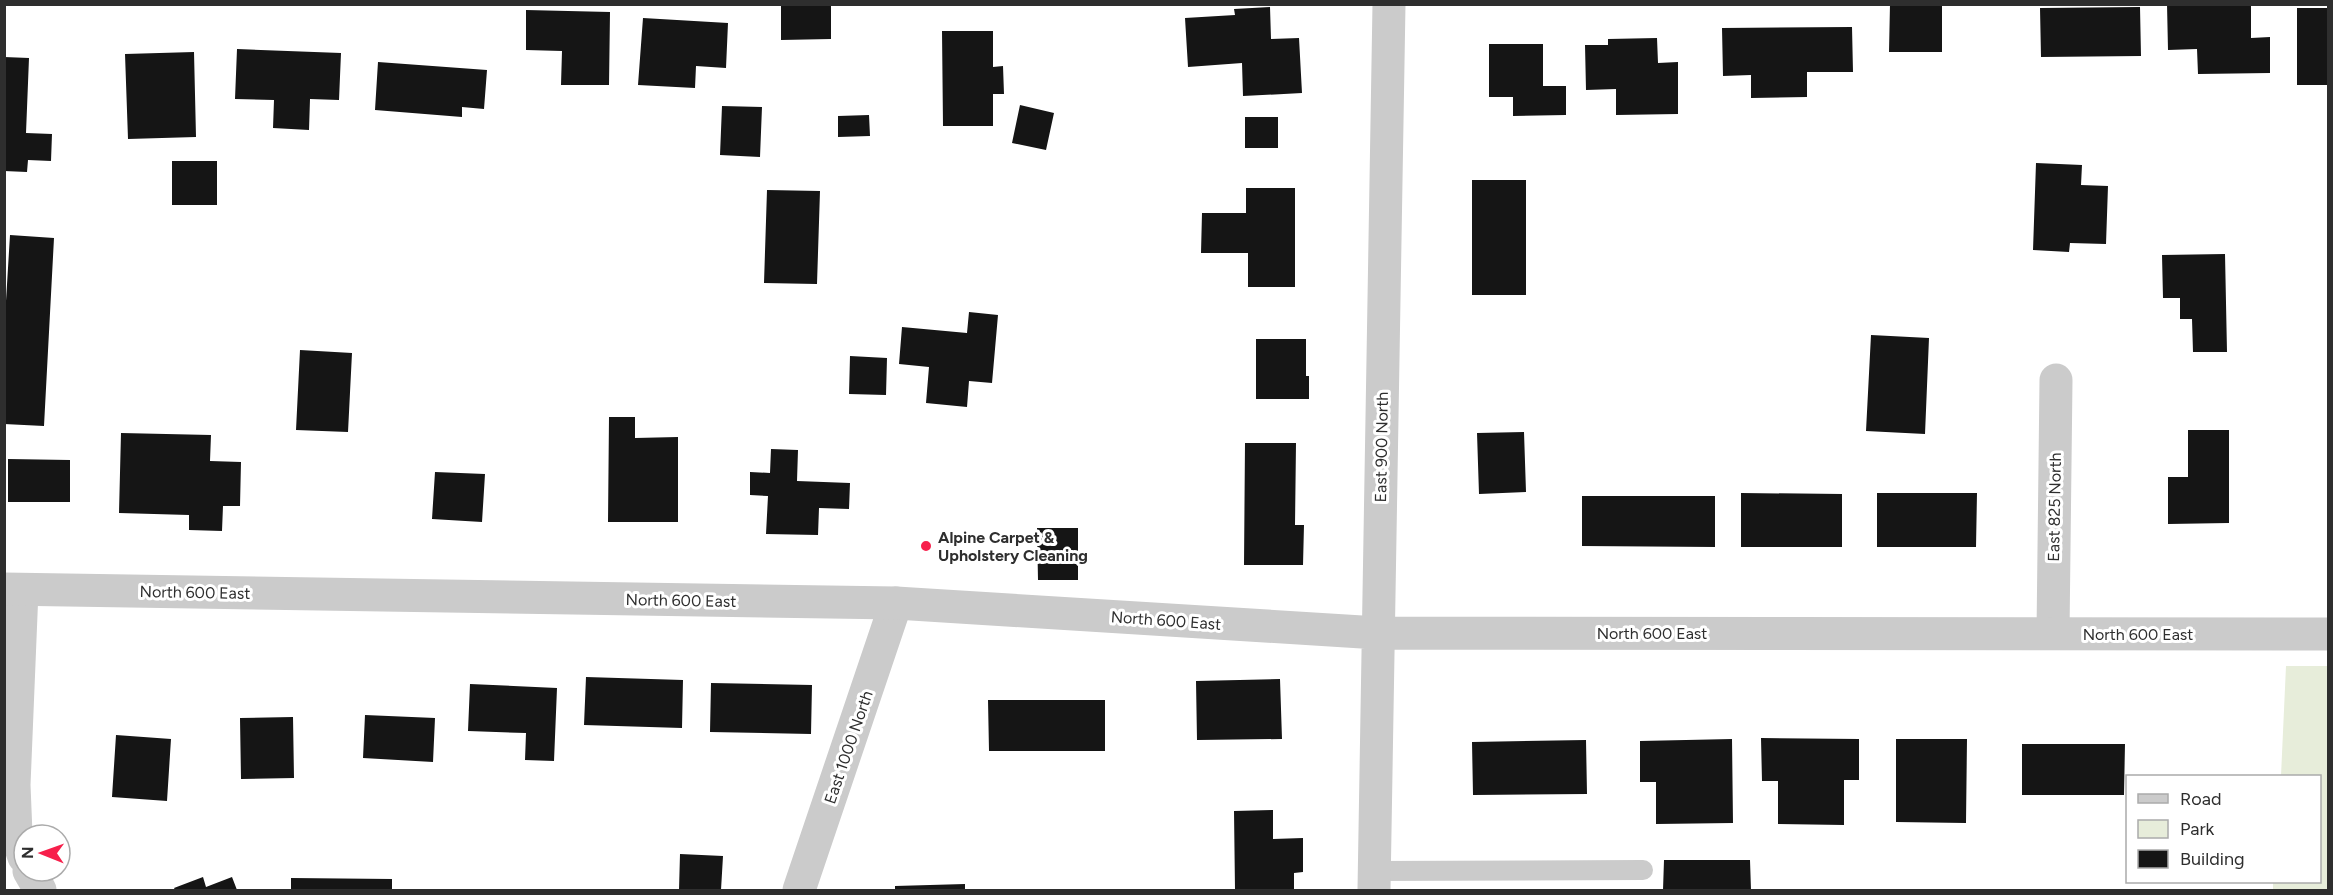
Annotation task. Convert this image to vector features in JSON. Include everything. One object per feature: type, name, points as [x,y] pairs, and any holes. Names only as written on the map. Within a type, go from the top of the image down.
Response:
[{"type":"street","name":"East 900 North","points":[[1375,881],[1389,4]]},
{"type":"street","name":"East 825 North","points":[[2053,633],[2056,380]]},
{"type":"street","name":"North 600 East","points":[[13,590],[896,603],[1378,633],[2328,634]]},
{"type":"street","points":[[13,590],[16,823]]},
{"type":"street","name":"East 1000 North","points":[[799,891],[896,603]]},
{"type":"lane","points":[[1375,881],[1643,870]]},
{"type":"green space","points":[[2286,666],[2328,666],[2328,890],[2273,890],[2273,883],[2321,883],[2321,775],[2281,775]]},
{"type":"building","points":[[781,4],[831,4],[831,39],[781,40]]},
{"type":"building","points":[[1890,4],[1942,4],[1942,52],[1889,52]]},
{"type":"building","points":[[2167,4],[2251,4],[2251,38],[2270,37],[2270,73],[2198,74],[2197,49],[2168,50]]},
{"type":"building","points":[[1270,7],[1271,39],[1299,38],[1302,93],[1243,96],[1242,63],[1188,67],[1185,18],[1235,15],[1234,9]]},
{"type":"building","points":[[2140,7],[2141,56],[2041,57],[2040,8]]},
{"type":"building","points":[[2297,8],[2328,8],[2328,85],[2297,85]]},
{"type":"building","points":[[526,10],[610,12],[609,85],[561,85],[562,51],[526,50]]},
{"type":"building","points":[[643,18],[728,23],[726,68],[696,66],[695,88],[638,85]]},
{"type":"building","points":[[1852,27],[1853,72],[1807,72],[1807,97],[1751,98],[1751,75],[1723,76],[1722,28]]},
{"type":"building","points":[[942,31],[993,31],[993,67],[1003,66],[1004,94],[993,94],[993,126],[943,126]]},
{"type":"building","points":[[1657,38],[1658,63],[1678,62],[1678,114],[1616,115],[1616,89],[1586,90],[1585,45],[1608,45],[1608,39]]},
{"type":"building","points":[[1489,44],[1543,44],[1543,86],[1566,86],[1566,115],[1513,116],[1513,97],[1489,97]]},
{"type":"building","points":[[237,49],[341,53],[339,100],[310,99],[309,130],[273,128],[274,100],[235,99]]},
{"type":"building","points":[[194,52],[196,137],[128,139],[125,54]]},
{"type":"building","points":[[4,57],[29,58],[26,133],[52,134],[51,161],[28,160],[27,172],[4,171]]},
{"type":"building","points":[[378,62],[487,70],[484,109],[462,107],[462,117],[375,110]]},
{"type":"building","points":[[1020,105],[1054,113],[1046,150],[1012,143]]},
{"type":"building","points":[[722,106],[762,107],[760,157],[720,155]]},
{"type":"building","points":[[869,115],[870,136],[838,137],[838,116]]},
{"type":"building","points":[[1245,117],[1278,117],[1278,148],[1245,148]]},
{"type":"building","points":[[172,161],[217,161],[217,205],[172,205]]},
{"type":"building","points":[[2036,163],[2082,165],[2081,185],[2108,186],[2106,244],[2070,243],[2069,252],[2033,250]]},
{"type":"building","points":[[1472,180],[1526,180],[1526,295],[1472,295]]},
{"type":"building","points":[[1246,188],[1295,188],[1295,287],[1248,287],[1248,253],[1201,253],[1202,213],[1246,213]]},
{"type":"building","points":[[767,190],[820,191],[817,284],[764,283]]},
{"type":"building","points":[[10,235],[54,238],[44,426],[4,424],[4,334]]},
{"type":"building","points":[[2225,254],[2227,352],[2193,352],[2192,319],[2180,319],[2180,298],[2163,298],[2162,255]]},
{"type":"building","points":[[969,312],[998,315],[992,383],[969,381],[967,407],[926,403],[929,367],[899,364],[902,327],[967,333]]},
{"type":"building","points":[[1871,335],[1929,338],[1925,434],[1866,431]]},
{"type":"building","points":[[1256,339],[1306,339],[1306,376],[1309,376],[1309,399],[1256,399]]},
{"type":"building","points":[[300,350],[352,353],[348,432],[296,430]]},
{"type":"building","points":[[850,356],[887,358],[886,395],[849,394]]},
{"type":"building","points":[[609,417],[635,417],[635,438],[678,437],[678,522],[608,522]]},
{"type":"building","points":[[2188,430],[2229,430],[2229,523],[2168,524],[2168,477],[2188,477]]},
{"type":"building","points":[[1524,432],[1526,492],[1479,494],[1477,433]]},
{"type":"building","points":[[121,433],[211,435],[210,461],[241,462],[240,506],[223,506],[222,531],[189,530],[189,515],[119,513]]},
{"type":"building","points":[[1245,443],[1296,443],[1295,525],[1304,525],[1303,565],[1244,565]]},
{"type":"building","points":[[771,449],[798,450],[797,481],[850,483],[849,509],[819,508],[818,535],[766,534],[768,496],[750,495],[750,472],[770,473]]},
{"type":"building","points":[[8,459],[70,460],[70,502],[8,502]]},
{"type":"building","points":[[435,472],[485,474],[482,522],[432,519]]},
{"type":"building","points":[[1741,493],[1842,494],[1842,547],[1741,547]]},
{"type":"building","points":[[1877,493],[1977,493],[1976,547],[1877,547]]},
{"type":"building","points":[[1582,496],[1715,496],[1715,547],[1582,546]]},
{"type":"building","points":[[1037,528],[1078,528],[1078,580],[1038,580]]},
{"type":"building","points":[[586,677],[683,680],[682,728],[584,725]]},
{"type":"building","points":[[1280,679],[1282,739],[1197,740],[1196,681]]},
{"type":"building","points":[[711,683],[812,685],[811,734],[710,732]]},
{"type":"building","points":[[470,684],[557,688],[554,761],[525,760],[526,733],[468,731]]},
{"type":"building","points":[[988,700],[1105,700],[1105,751],[989,751]]},
{"type":"building","points":[[365,715],[435,718],[433,762],[363,758]]},
{"type":"building","points":[[293,717],[294,778],[241,779],[240,718]]},
{"type":"building","points":[[116,735],[171,739],[167,801],[112,797]]},
{"type":"building","points":[[1761,738],[1859,739],[1859,780],[1844,780],[1844,825],[1778,824],[1778,781],[1762,781]]},
{"type":"building","points":[[1732,739],[1733,823],[1656,824],[1656,782],[1640,782],[1640,741]]},
{"type":"building","points":[[1896,739],[1967,739],[1966,823],[1896,822]]},
{"type":"building","points":[[1586,740],[1587,794],[1473,795],[1472,742]]},
{"type":"building","points":[[2022,744],[2125,744],[2124,795],[2022,795]]},
{"type":"building","points":[[1273,810],[1273,839],[1303,838],[1303,872],[1294,873],[1294,890],[1235,890],[1234,811]]},
{"type":"building","points":[[680,854],[723,856],[721,890],[679,890]]},
{"type":"building","points":[[1664,860],[1750,860],[1751,890],[1663,890]]},
{"type":"building","points":[[203,877],[206,887],[232,877],[237,890],[175,890],[174,888]]},
{"type":"building","points":[[291,878],[392,879],[392,890],[291,890]]},
{"type":"building","points":[[965,884],[965,890],[895,890],[895,886]]},
{"type":"place","name":"Alpine Carpet & Upholstery Cleaning","points":[[926,546]]}]
